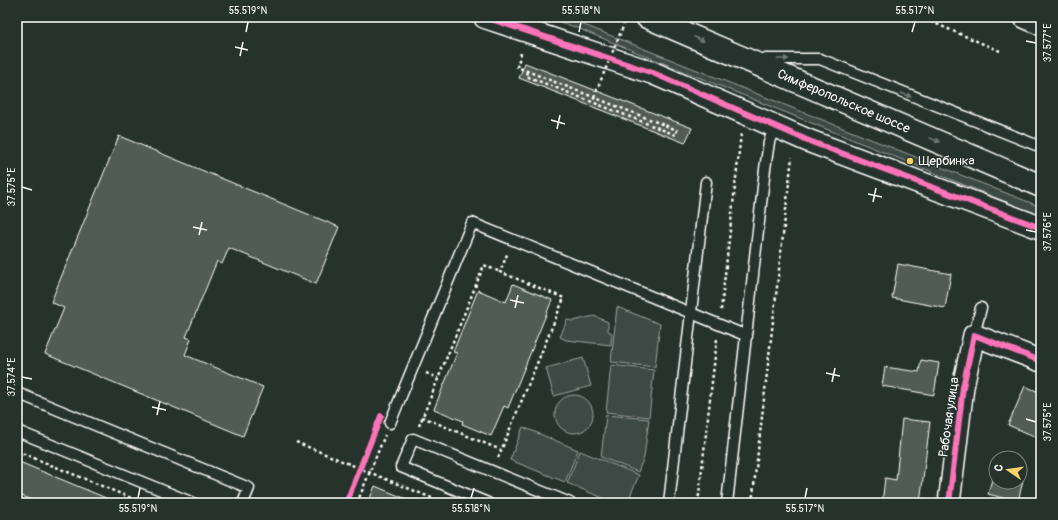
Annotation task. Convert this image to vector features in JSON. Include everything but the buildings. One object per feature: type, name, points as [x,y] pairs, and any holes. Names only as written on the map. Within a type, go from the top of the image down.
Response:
[{"type":"street","points":[[485,17],[653,73],[809,141],[1041,228]]},
{"type":"street","name":"Симферопольское шоссе","points":[[647,17],[1041,186]]},
{"type":"street","points":[[1025,17],[1041,24]]},
{"type":"street","points":[[974,335],[1041,361]]},
{"type":"street","name":"Рабочая улица","points":[[949,503],[963,388],[974,335]]},
{"type":"lane","points":[[744,59],[820,59],[1041,147]]},
{"type":"lane","points":[[727,503],[765,169],[769,142],[775,125]]},
{"type":"lane","points":[[669,503],[706,182]]},
{"type":"lane","points":[[390,423],[472,223],[747,336]]},
{"type":"lane","points":[[974,335],[981,308]]},
{"type":"lane","points":[[17,393],[249,488],[243,503]]},
{"type":"lane","points":[[17,431],[192,503]]},
{"type":"lane","points":[[488,503],[401,467],[413,439],[570,503]]},
{"type":"path","points":[[594,97],[627,17]]},
{"type":"path","points":[[920,17],[1000,51]]},
{"type":"path","points":[[521,53],[517,67],[677,130],[676,135],[526,76],[527,71]]},
{"type":"path","points":[[752,503],[792,158]]},
{"type":"path","points":[[500,272],[513,240]]},
{"type":"path","points":[[418,428],[484,265],[564,298],[493,471]]},
{"type":"path","points":[[422,418],[501,450]]},
{"type":"path","points":[[357,503],[390,423]]},
{"type":"path","points":[[296,442],[444,503]]},
{"type":"path","points":[[17,451],[144,503]]},
{"type":"path","points":[[357,476],[363,462]]},
{"type":"shaded area","points":[[545,17],[564,17],[1041,207],[1041,216],[572,26]]},
{"type":"shaded area","points":[[617,307],[660,324],[655,367],[611,362]]},
{"type":"shaded area","points":[[594,316],[608,322],[608,331],[612,333],[611,345],[566,340],[560,337],[567,320],[573,321]]},
{"type":"shaded area","points":[[583,358],[591,386],[554,396],[546,368]]},
{"type":"shaded area","points":[[611,365],[654,370],[649,417],[606,412]]},
{"type":"shaded area","points":[[574,395],[584,398],[590,404],[593,414],[590,424],[584,430],[574,433],[564,430],[558,424],[555,414],[558,404],[564,398]]},
{"type":"shaded area","points":[[606,415],[649,419],[644,457],[638,472],[601,457]]},
{"type":"shaded area","points":[[523,427],[578,450],[565,482],[510,460]]},
{"type":"shaded area","points":[[580,451],[639,475],[627,503],[615,503],[567,483]]},
{"type":"cycle path","points":[[485,17],[653,73],[809,141],[1041,228]]},
{"type":"cycle path","points":[[949,503],[963,387],[974,335],[1041,361]]},
{"type":"cycle path","points":[[346,503],[381,416]]},
{"type":"place","name":"Щербинка","points":[[910,161]]}]
